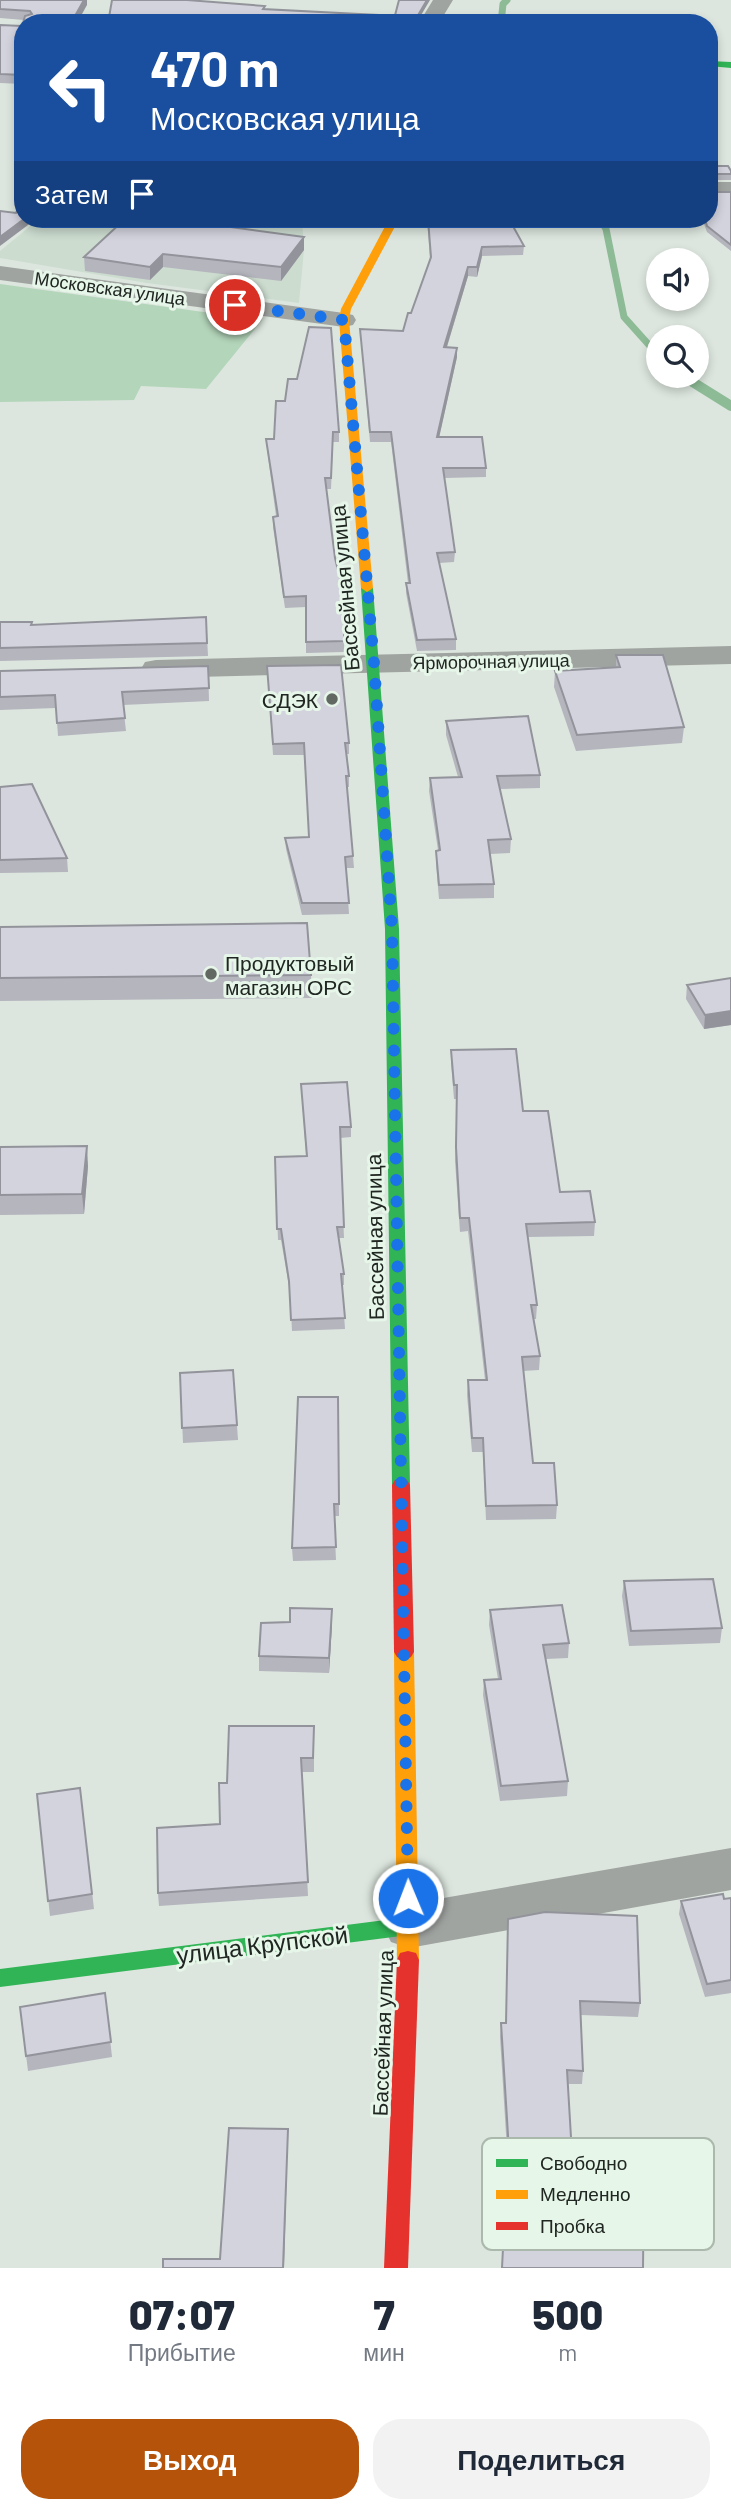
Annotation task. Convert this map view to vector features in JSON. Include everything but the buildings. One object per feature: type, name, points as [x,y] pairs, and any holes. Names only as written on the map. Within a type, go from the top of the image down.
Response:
[{"type":"street","name":"Бассейная улица","points":[[389,228],[346,309],[344,320],[374,663],[392,929],[409,1926],[396,2268]]},
{"type":"street","name":"Московская улица","points":[[0,273],[344,320]]},
{"type":"street","name":"Ярморочная улица","points":[[125,669],[731,655]]},
{"type":"street","name":"улица Крупской","points":[[0,1978],[409,1926],[731,1869]]},
{"type":"shaded area","points":[[28,228],[303,228],[304,250],[299,303],[147,283],[0,258],[0,251]]},
{"type":"green space","points":[[0,284],[262,320],[206,389],[141,386],[134,400],[0,402]]},
{"type":"waterway","points":[[502,14],[503,4],[507,0]]},
{"type":"waterway","points":[[605,228],[624,317],[646,342]]},
{"type":"waterway","points":[[702,388],[731,406]]},
{"type":"traffic: fast","points":[[718,64],[731,65]]},
{"type":"traffic: fast","points":[[367,588],[392,929],[401,1485]]},
{"type":"traffic: fast","points":[[0,1978],[409,1926]]},
{"type":"traffic: slow","points":[[367,588],[344,320],[346,309],[389,228]]},
{"type":"traffic: slow","points":[[404,1652],[408,1960]]},
{"type":"traffic: jam","points":[[401,1485],[404,1652]]},
{"type":"traffic: jam","points":[[396,2268],[408,1960]]},
{"type":"place","name":"СДЭК","points":[[332,699]]},
{"type":"place","name":"Продуктовый магазин ОРС","points":[[211,974]]},
{"type":"route","points":[[235,305],[344,320],[374,663],[392,929],[408,1898]]}]
